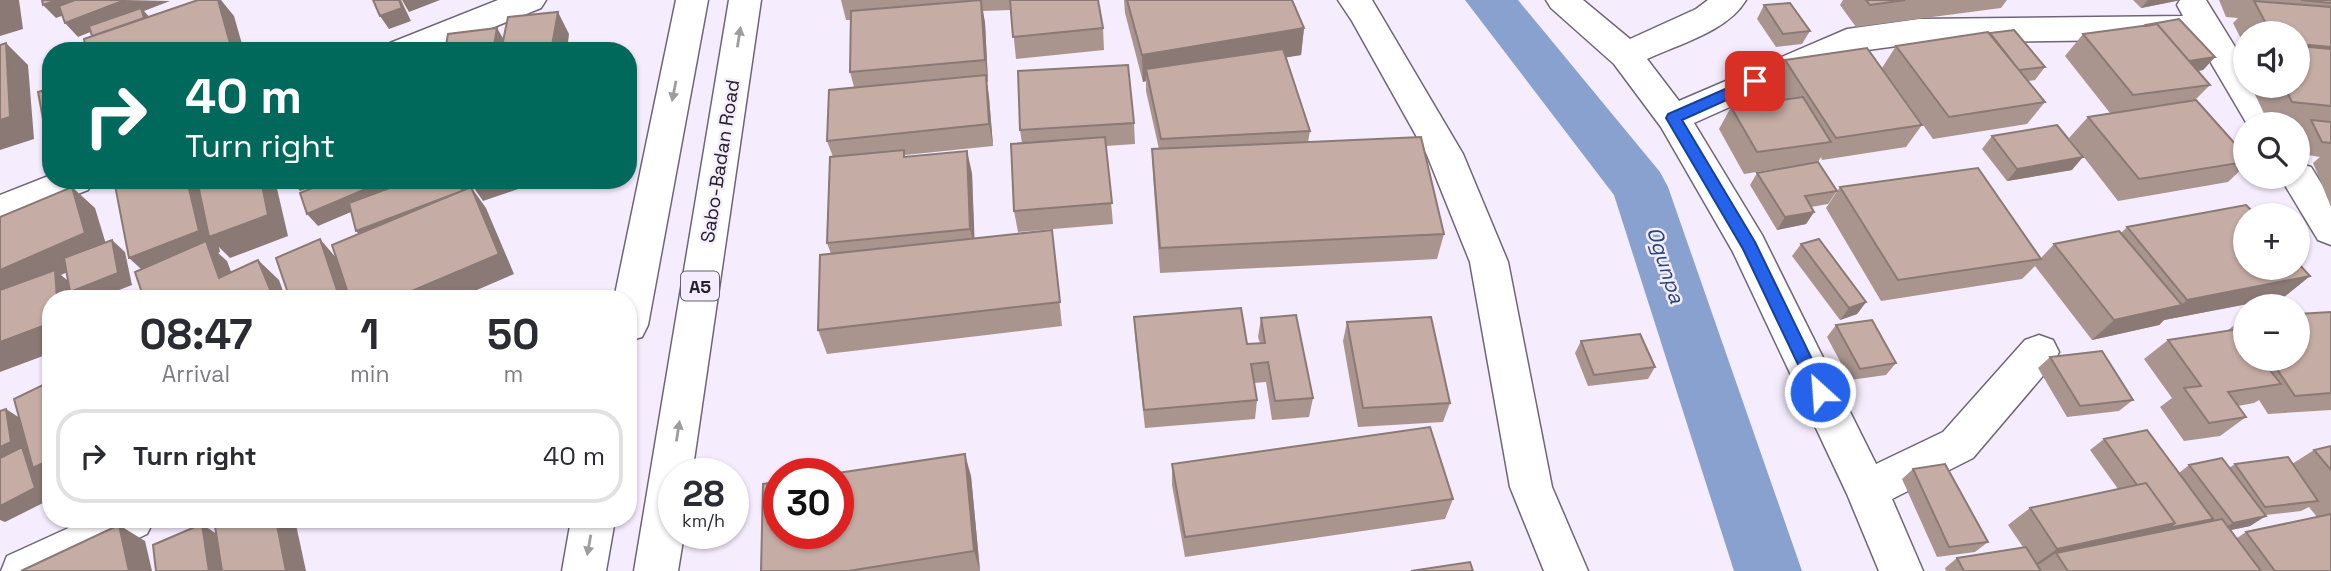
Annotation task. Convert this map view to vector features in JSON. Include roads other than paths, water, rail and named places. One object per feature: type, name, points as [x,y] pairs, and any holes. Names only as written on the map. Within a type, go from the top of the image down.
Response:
[{"type":"main road","points":[[425,42],[530,0]]},
{"type":"main road","points":[[634,290],[692,0]]},
{"type":"main road","name":"Sabo-Badan Road","points":[[656,571],[745,0]]},
{"type":"main road","points":[[1354,0],[1365,14],[1445,154],[1489,262],[1516,390],[1531,487],[1566,571]]},
{"type":"main road","points":[[1562,0],[1626,55],[1673,118],[1749,246],[1867,490],[1901,571]]},
{"type":"main road","points":[[1626,55],[1708,17],[1730,0]]},
{"type":"main road","points":[[1673,118],[1847,41],[1919,31],[2197,13],[2258,112]]},
{"type":"main road","points":[[0,210],[52,189]]},
{"type":"main road","points":[[2305,189],[2331,230]]},
{"type":"main road","points":[[1867,490],[1958,445],[2039,352]]},
{"type":"main road","points":[[23,571],[115,528]]},
{"type":"main road","points":[[584,571],[592,528]]},
{"type":"waterway","name":"Ogunpa","points":[[1490,0],[1640,187],[1768,571]]}]
